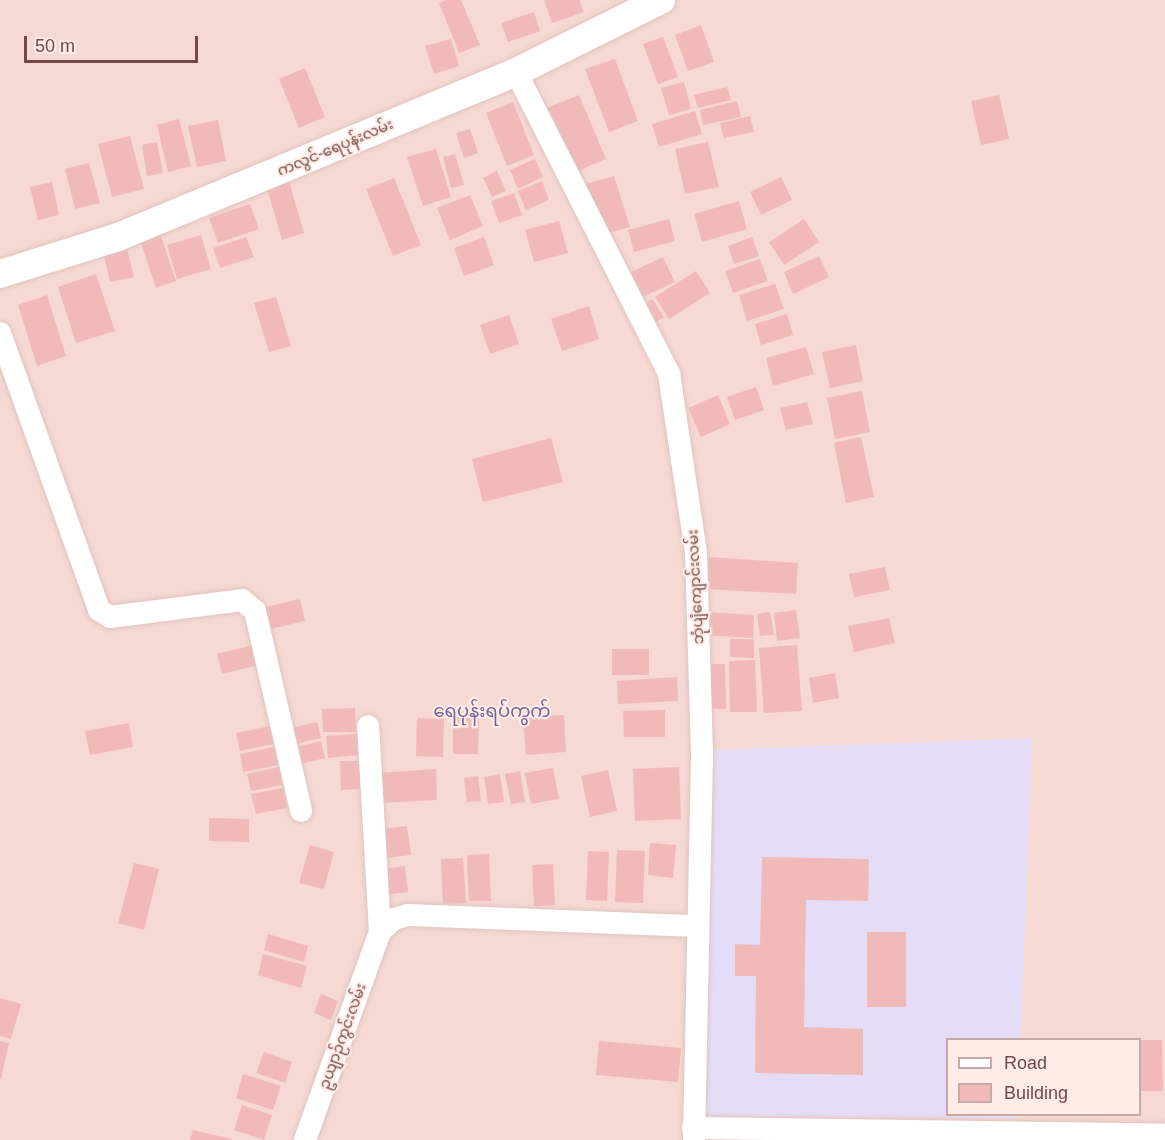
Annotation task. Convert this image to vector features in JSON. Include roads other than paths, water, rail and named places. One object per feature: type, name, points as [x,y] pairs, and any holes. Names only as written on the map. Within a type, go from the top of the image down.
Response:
[{"type":"street","name":"ကလွင်-ရေပုန်းလမ်း","points":[[0,274],[118,237],[516,72],[661,0]]},
{"type":"street","name":"ဘုံပျံကျောင်းလမ်း","points":[[516,72],[669,374],[696,552],[702,757],[693,1134]]},
{"type":"street","points":[[0,333],[99,610],[110,617],[242,600],[255,611],[301,811]]},
{"type":"street","points":[[368,726],[380,932]]},
{"type":"street","points":[[380,932],[394,919],[408,915],[698,926]]},
{"type":"street","name":"ဥယျာဉ်ကွင်းလမ်း","points":[[305,1140],[380,932]]},
{"type":"street","points":[[693,1134],[1165,1135]]},
{"type":"district","name":"ရေပုန်းရပ်ကွက်","points":[[492,711]]}]
